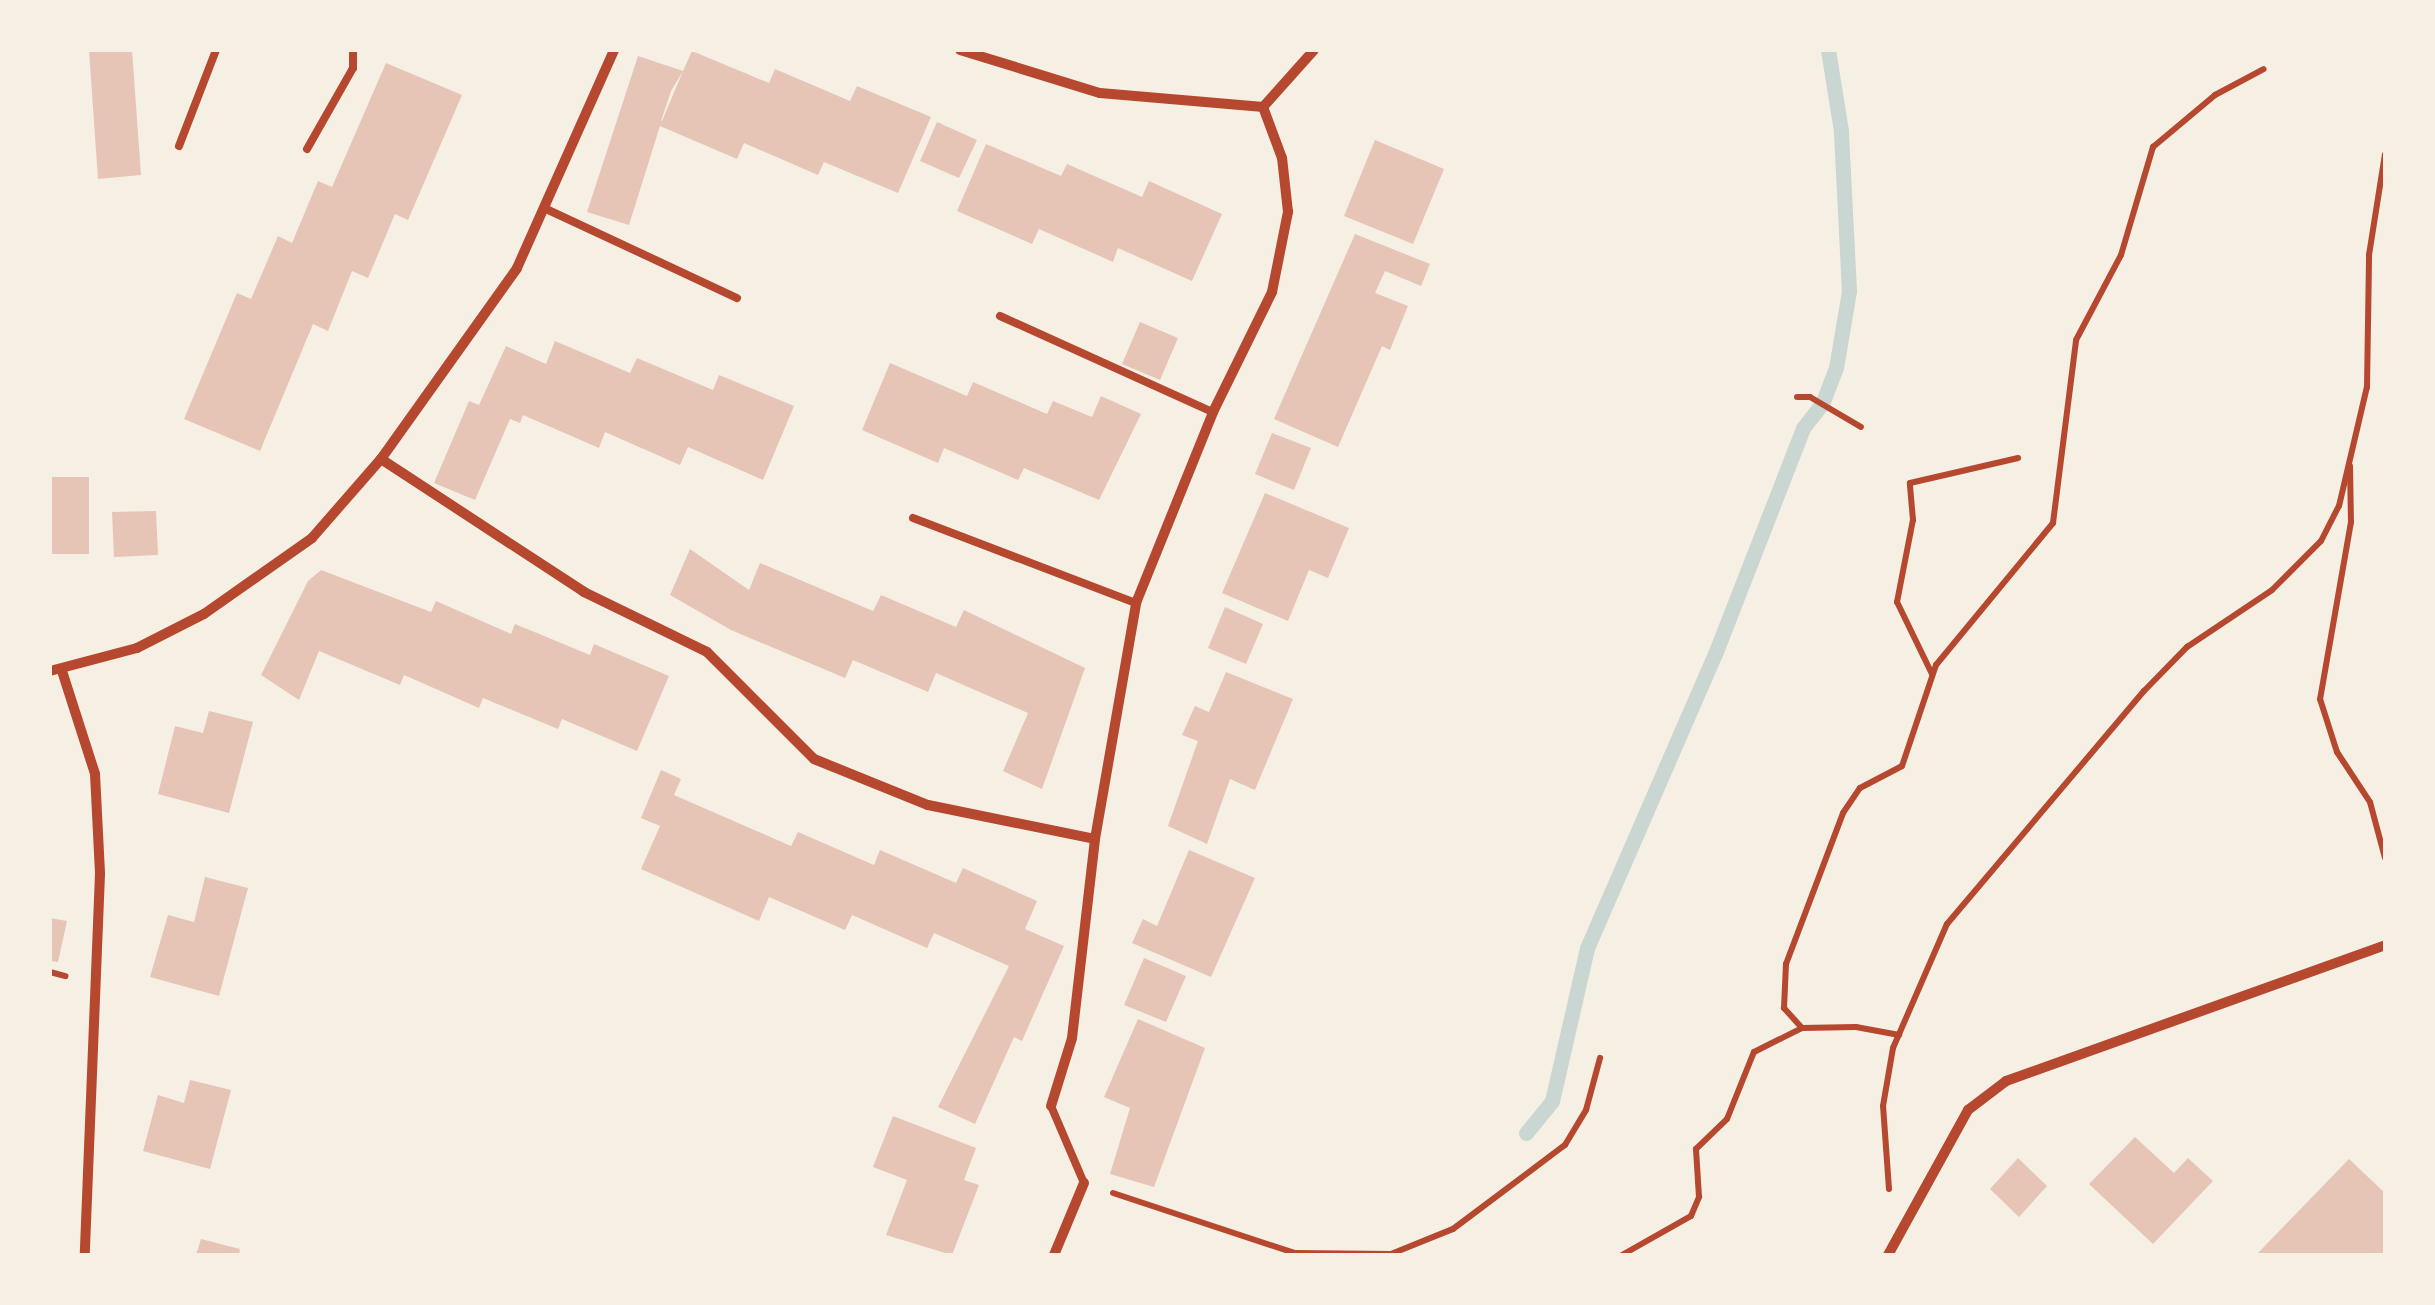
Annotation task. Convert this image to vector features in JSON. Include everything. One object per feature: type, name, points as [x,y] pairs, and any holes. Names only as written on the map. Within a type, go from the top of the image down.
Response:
[{"type":"street","points":[[86,1255],[100,874],[94,774],[56,671],[137,648],[204,614],[312,538],[381,459],[517,268],[614,50]]},
{"type":"street","points":[[960,50],[1100,92],[1263,107]]},
{"type":"street","points":[[1263,107],[1314,50]]},
{"type":"street","points":[[1051,1106],[1072,1038],[1095,838],[1136,604],[1213,412],[1272,292],[1288,212],[1282,158],[1263,107]]},
{"type":"street","points":[[381,459],[584,592],[707,652],[814,759],[928,805],[1095,838]]},
{"type":"street","points":[[1888,1255],[1913,1201],[1968,1110],[2006,1081],[2385,945]]},
{"type":"street","points":[[1054,1255],[1084,1183]]},
{"type":"lane","points":[[179,146],[216,50]]},
{"type":"lane","points":[[307,149],[353,68],[354,50]]},
{"type":"lane","points":[[544,208],[737,298]]},
{"type":"lane","points":[[1000,316],[1213,412]]},
{"type":"lane","points":[[912,518],[1136,604]]},
{"type":"lane","points":[[1051,1106],[1084,1183]]},
{"type":"path","points":[[1802,1028],[1784,1008],[1782,986],[1809,889],[1860,788],[1902,766],[1932,675],[1956,636],[1975,622],[2053,523],[2076,340],[2121,255],[2154,147],[2215,95],[2264,69]]},
{"type":"path","points":[[1913,1201],[1889,1189],[1883,1155],[1884,1106],[1899,1036],[1947,924],[2144,691],[2187,647],[2272,590],[2321,541],[2338,506],[2367,386],[2369,255],[2385,154]]},
{"type":"path","points":[[1797,398],[1810,397],[1845,414],[1861,427]]},
{"type":"path","points":[[1932,675],[1897,602],[1913,520],[1910,484],[2018,458]]},
{"type":"path","points":[[2349,460],[2351,522],[2320,699],[2337,752],[2370,802],[2385,858]]},
{"type":"path","points":[[1622,1255],[1691,1216],[1699,1197],[1696,1148],[1726,1119],[1754,1052],[1802,1028],[1856,1027],[1899,1036]]},
{"type":"path","points":[[1084,1183],[1294,1253],[1408,1252],[1454,1229],[1565,1145],[1586,1110],[1600,1058]]},
{"type":"building","points":[[89,50],[132,50],[141,175],[98,179]]},
{"type":"building","points":[[692,51],[769,83],[775,69],[850,101],[857,86],[931,117],[898,193],[824,162],[818,175],[744,143],[737,159],[660,126],[629,225],[587,212],[638,56],[683,71]],"holes":[[[683,71],[662,121],[671,91]]]},
{"type":"building","points":[[386,63],[462,95],[408,220],[395,214],[368,278],[352,271],[328,331],[313,324],[260,451],[184,419],[237,293],[251,299],[278,236],[292,243],[318,181],[332,187]]},
{"type":"building","points":[[937,122],[977,140],[959,178],[920,161]]},
{"type":"building","points":[[1375,140],[1444,169],[1413,244],[1344,216]]},
{"type":"building","points":[[986,144],[1061,176],[1067,164],[1142,197],[1149,181],[1222,214],[1192,281],[1118,248],[1113,262],[1039,229],[1032,244],[957,211]]},
{"type":"building","points":[[1355,234],[1430,264],[1421,286],[1385,271],[1375,293],[1408,306],[1390,350],[1382,346],[1338,447],[1274,419]]},
{"type":"building","points":[[1140,322],[1178,338],[1160,380],[1122,364]]},
{"type":"building","points":[[555,341],[630,373],[637,358],[713,390],[719,375],[794,406],[763,480],[688,447],[680,465],[605,432],[599,448],[523,415],[520,423],[510,419],[475,500],[434,483],[469,401],[479,405],[506,346],[546,364]]},
{"type":"building","points":[[890,363],[967,396],[973,382],[1047,414],[1053,401],[1092,417],[1101,396],[1141,414],[1099,500],[1024,468],[1018,480],[944,448],[938,463],[862,430]]},
{"type":"building","points":[[1272,433],[1311,448],[1294,490],[1255,474]]},
{"type":"building","points":[[50,477],[89,477],[89,554],[50,554]]},
{"type":"building","points":[[1265,493],[1349,528],[1328,578],[1309,570],[1288,621],[1222,593]]},
{"type":"building","points":[[156,511],[158,555],[114,557],[112,512]]},
{"type":"building","points":[[690,549],[749,590],[760,563],[873,611],[881,595],[956,627],[964,610],[1085,668],[1042,789],[1003,771],[1028,713],[936,673],[928,692],[853,660],[845,678],[731,630],[670,595]]},
{"type":"building","points":[[321,570],[431,612],[436,601],[511,634],[515,624],[590,655],[594,644],[669,676],[637,751],[562,719],[558,729],[483,698],[479,708],[404,675],[400,685],[319,651],[299,700],[261,675],[308,581]]},
{"type":"building","points":[[1225,607],[1263,624],[1246,664],[1208,648]]},
{"type":"building","points":[[1226,672],[1293,699],[1255,790],[1230,779],[1207,844],[1168,826],[1198,741],[1182,735],[1195,706],[1209,712]]},
{"type":"building","points":[[209,711],[253,722],[229,813],[158,794],[175,726],[203,733]]},
{"type":"building","points":[[661,770],[681,779],[674,795],[791,846],[798,832],[874,865],[880,850],[956,883],[963,868],[1037,901],[1025,929],[1064,946],[1022,1041],[1014,1037],[975,1124],[938,1107],[1009,966],[934,933],[927,948],[852,915],[845,930],[769,897],[759,921],[641,869],[660,826],[641,818]]},
{"type":"building","points":[[1189,850],[1255,878],[1211,977],[1132,943],[1143,919],[1157,926]]},
{"type":"building","points":[[205,877],[248,888],[219,996],[150,977],[168,915],[194,922]]},
{"type":"building","points":[[50,918],[67,921],[58,962],[50,961]]},
{"type":"building","points":[[1144,958],[1186,976],[1166,1022],[1124,1005]]},
{"type":"building","points":[[1138,1019],[1205,1048],[1154,1187],[1110,1174],[1130,1108],[1104,1097]]},
{"type":"building","points":[[190,1080],[231,1090],[210,1169],[143,1151],[158,1095],[184,1103]]},
{"type":"building","points":[[893,1116],[976,1148],[964,1180],[979,1185],[952,1255],[886,1235],[907,1180],[873,1167]]},
{"type":"building","points":[[2135,1137],[2174,1173],[2188,1158],[2213,1181],[2153,1244],[2089,1184]]},
{"type":"building","points":[[2018,1158],[2047,1186],[2019,1217],[1990,1189]]},
{"type":"building","points":[[2349,1159],[2385,1193],[2385,1255],[2256,1255]]},
{"type":"building","points":[[201,1239],[240,1249],[239,1255],[196,1255]]},
{"type":"waterway","points":[[1526,1133],[1552,1101],[1587,948],[1715,654],[1803,428],[1822,404],[1836,368],[1849,291],[1841,131],[1828,50]]}]
